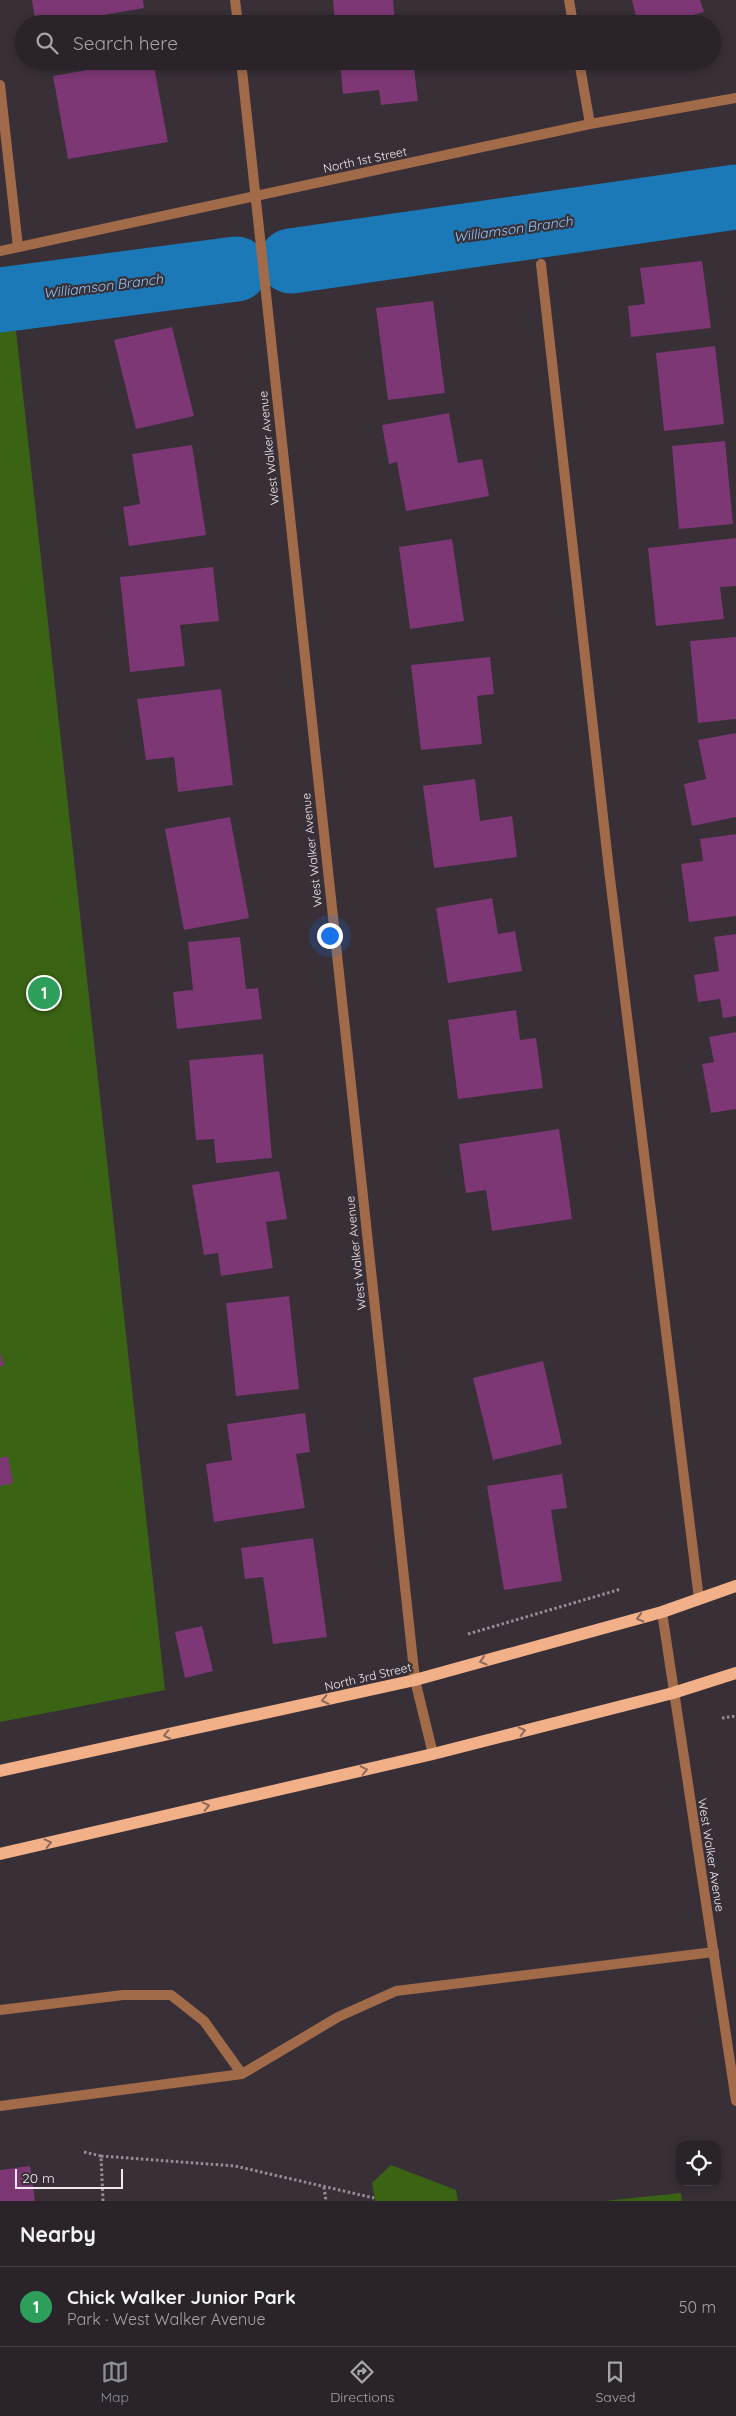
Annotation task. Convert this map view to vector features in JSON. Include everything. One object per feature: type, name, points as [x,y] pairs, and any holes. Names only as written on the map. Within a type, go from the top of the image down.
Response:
[{"type":"main road","name":"North 3rd Street","points":[[0,1772],[415,1680],[662,1612],[736,1586]]},
{"type":"main road","points":[[0,1854],[433,1754],[673,1693],[736,1673]]},
{"type":"street","points":[[235,0],[237,15]]},
{"type":"street","points":[[569,0],[572,15]]},
{"type":"street","name":"West Walker Avenue","points":[[242,70],[254,198],[415,1680],[433,1754]]},
{"type":"street","points":[[581,70],[590,124]]},
{"type":"street","points":[[0,85],[18,247]]},
{"type":"street","name":"North 1st Street","points":[[0,251],[254,198],[590,124],[736,98]]},
{"type":"street","points":[[541,264],[609,870],[699,1599]]},
{"type":"street","name":"West Walker Avenue","points":[[662,1612],[736,2101]]},
{"type":"street","points":[[0,2106],[242,2074],[338,2017],[396,1991],[714,1952]]},
{"type":"street","points":[[0,2010],[123,1995],[171,1996],[204,2021],[242,2074]]},
{"type":"path","points":[[468,1634],[621,1589]]},
{"type":"path","points":[[722,1718],[736,1716]]},
{"type":"path","points":[[84,2152],[101,2156],[234,2166],[374,2198]]},
{"type":"path","points":[[101,2156],[104,2201]]},
{"type":"path","points":[[324,2186],[326,2201]]},
{"type":"green space","points":[[12,294],[165,1690],[0,1722],[0,297]]},
{"type":"green space","points":[[391,2165],[456,2190],[458,2201],[375,2201],[372,2183]]},
{"type":"green space","points":[[681,2193],[682,2201],[604,2201]]},
{"type":"building","points":[[32,0],[143,0],[144,8],[103,15],[34,15]]},
{"type":"building","points":[[333,0],[393,0],[394,15],[334,15]]},
{"type":"building","points":[[632,0],[700,0],[704,12],[693,15],[636,15]]},
{"type":"building","points":[[87,70],[155,70],[168,142],[68,159],[53,76]]},
{"type":"building","points":[[341,70],[414,70],[418,101],[381,105],[379,90],[343,94]]},
{"type":"building","points":[[702,261],[711,328],[631,337],[628,306],[645,304],[640,268]]},
{"type":"building","points":[[433,301],[445,393],[388,400],[376,308]]},
{"type":"building","points":[[172,327],[194,416],[136,429],[114,340]]},
{"type":"building","points":[[715,346],[724,424],[664,431],[656,353]]},
{"type":"building","points":[[449,413],[458,463],[482,459],[489,496],[406,511],[397,462],[389,464],[382,425]]},
{"type":"building","points":[[725,441],[733,524],[679,529],[672,446]]},
{"type":"building","points":[[192,445],[206,535],[129,546],[123,507],[140,504],[132,454]]},
{"type":"building","points":[[736,538],[736,586],[720,587],[724,619],[656,626],[648,548]]},
{"type":"building","points":[[452,539],[464,621],[410,629],[399,547]]},
{"type":"building","points":[[213,567],[219,621],[180,625],[185,666],[130,672],[120,577]]},
{"type":"building","points":[[736,637],[736,719],[698,723],[690,641]]},
{"type":"building","points":[[490,657],[494,694],[477,696],[482,744],[421,750],[411,665]]},
{"type":"building","points":[[221,689],[233,785],[178,792],[174,757],[146,760],[137,699]]},
{"type":"building","points":[[736,733],[736,817],[692,826],[684,784],[706,779],[698,740]]},
{"type":"building","points":[[475,779],[480,821],[512,816],[517,857],[434,868],[423,786]]},
{"type":"building","points":[[230,817],[249,918],[184,930],[165,829]]},
{"type":"building","points":[[736,834],[736,916],[689,922],[681,864],[703,861],[700,839]]},
{"type":"building","points":[[492,898],[498,934],[515,931],[522,971],[448,983],[436,908]]},
{"type":"building","points":[[736,934],[736,1016],[723,1018],[720,999],[698,1002],[694,975],[719,971],[714,937]]},
{"type":"building","points":[[240,937],[246,989],[258,988],[262,1019],[177,1029],[173,992],[193,990],[188,942]]},
{"type":"building","points":[[516,1010],[520,1040],[536,1038],[543,1088],[458,1099],[448,1020]]},
{"type":"building","points":[[736,1032],[736,1109],[711,1113],[702,1064],[714,1062],[709,1037]]},
{"type":"building","points":[[263,1054],[272,1158],[216,1163],[214,1139],[196,1140],[189,1060]]},
{"type":"building","points":[[559,1129],[572,1219],[492,1231],[486,1190],[466,1193],[459,1144]]},
{"type":"building","points":[[279,1171],[287,1219],[266,1222],[273,1268],[221,1276],[218,1253],[204,1255],[192,1185]]},
{"type":"building","points":[[289,1296],[299,1389],[236,1396],[226,1303]]},
{"type":"building","points":[[0,1352],[4,1366],[0,1366]]},
{"type":"building","points":[[543,1361],[562,1444],[493,1460],[473,1378]]},
{"type":"building","points":[[305,1413],[310,1452],[296,1454],[305,1508],[214,1522],[206,1464],[232,1460],[227,1424]]},
{"type":"building","points":[[8,1456],[13,1483],[0,1486],[0,1458]]},
{"type":"building","points":[[562,1474],[567,1508],[551,1510],[562,1581],[504,1590],[487,1486]]},
{"type":"building","points":[[313,1538],[327,1637],[273,1644],[263,1577],[245,1579],[241,1548]]},
{"type":"building","points":[[202,1626],[213,1671],[185,1678],[175,1632]]},
{"type":"building","points":[[30,2166],[35,2201],[0,2201],[0,2170]]},
{"type":"waterway","name":"Williamson Branch","points":[[291,261],[736,197]]},
{"type":"waterway","name":"Williamson Branch","points":[[0,300],[236,269]]},
{"type":"place","name":"Chick Walker Junior Park","points":[[44,993]]}]
